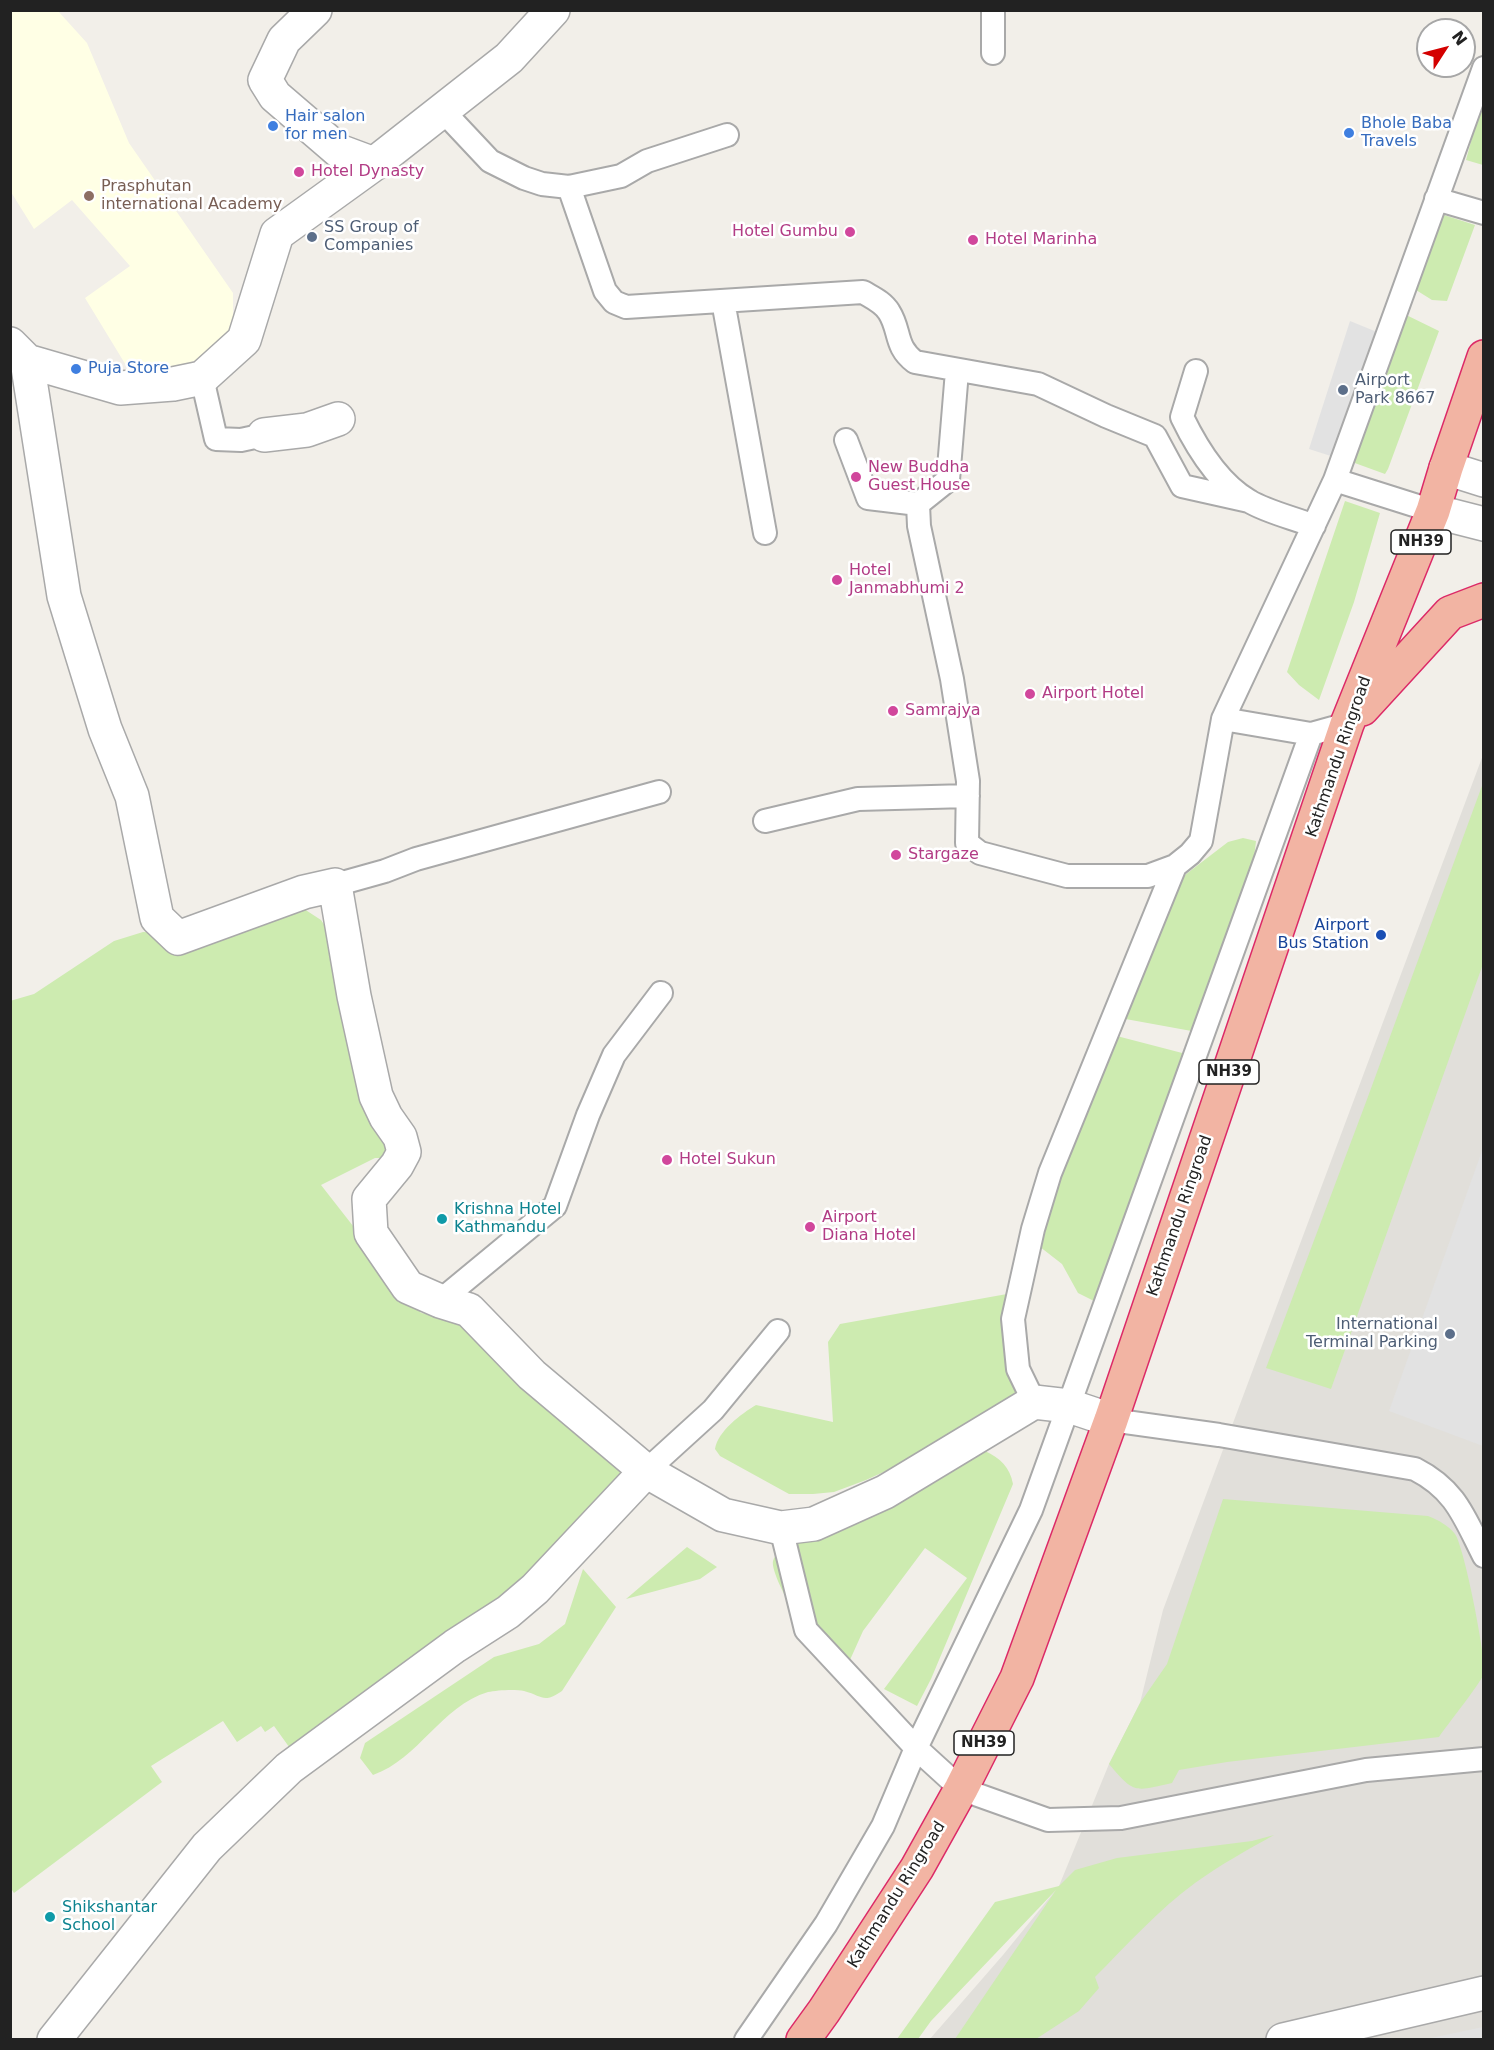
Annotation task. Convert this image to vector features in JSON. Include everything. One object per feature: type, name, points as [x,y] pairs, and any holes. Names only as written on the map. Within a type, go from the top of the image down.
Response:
[{"type":"highway","name":"Kathmandu Ringroad","points":[[803,2040],[917,1868],[1017,1678],[1111,1420],[1347,724],[1433,511],[1484,357]]},
{"type":"highway","points":[[1347,724],[1450,613],[1484,600]]},
{"type":"street","points":[[315,10],[284,40],[265,80],[275,96],[339,151],[374,164]]},
{"type":"street","points":[[553,10],[509,58],[374,164],[277,234],[244,340],[211,369],[173,384],[120,388],[19,352],[63,596],[105,729],[132,796],[157,918],[178,938],[304,892],[335,885],[354,996],[376,1096],[386,1117],[400,1137],[404,1152],[397,1165],[369,1199],[371,1233],[408,1287],[440,1301],[470,1310],[532,1375],[646,1471],[723,1515],[781,1528],[814,1524],[885,1492],[1034,1402],[1070,1406],[1111,1420]]},
{"type":"street","points":[[264,435],[307,430],[338,419]]},
{"type":"street","points":[[1446,468],[1484,480]]},
{"type":"street","points":[[1433,511],[1484,524]]},
{"type":"street","points":[[54,2040],[207,1847],[289,1768],[455,1646],[508,1612],[535,1589],[646,1471]]},
{"type":"street","points":[[1283,2040],[1484,1993]]},
{"type":"lane","points":[[993,10],[993,53]]},
{"type":"lane","points":[[918,504],[919,526],[954,691],[968,781],[967,843],[980,853],[1067,876],[1148,876],[1175,866],[1201,841],[1223,719],[1335,480],[1484,68]]},
{"type":"lane","points":[[443,111],[489,161],[542,184],[569,187],[621,176],[647,161],[727,135]]},
{"type":"lane","points":[[569,187],[605,291],[615,302],[626,307],[863,292],[882,303],[891,314],[904,354],[915,362],[1038,384],[1155,436],[1182,486],[1249,501],[1314,526]]},
{"type":"lane","points":[[1436,199],[1484,213]]},
{"type":"lane","points":[[723,301],[765,533]]},
{"type":"lane","points":[[211,369],[216,439],[241,440],[264,435]]},
{"type":"lane","points":[[846,440],[868,498],[918,504],[948,480],[957,370]]},
{"type":"lane","points":[[1196,371],[1182,417],[1208,461],[1230,487],[1249,501]]},
{"type":"lane","points":[[1335,480],[1433,511]]},
{"type":"lane","points":[[1223,719],[1311,734],[1347,724]]},
{"type":"lane","points":[[746,2040],[826,1924],[883,1826],[916,1748],[1031,1510],[1311,734]]},
{"type":"lane","points":[[335,885],[385,871],[416,859],[659,792]]},
{"type":"lane","points":[[765,821],[858,799],[968,796]]},
{"type":"lane","points":[[1034,1402],[1018,1369],[1013,1318],[1033,1229],[1050,1173],[1175,866]]},
{"type":"lane","points":[[440,1301],[555,1206],[588,1115],[614,1055],[661,993]]},
{"type":"lane","points":[[646,1471],[713,1410],[778,1331]]},
{"type":"lane","points":[[1111,1420],[1219,1435],[1415,1469],[1434,1478],[1451,1494],[1484,1556]]},
{"type":"lane","points":[[781,1528],[806,1630],[916,1748],[960,1789],[1048,1820],[1121,1818],[1366,1770],[1484,1759]]},
{"type":"shaded area","name":"Prasphutan international Academy","points":[[11,11],[58,11],[87,43],[129,143],[233,293],[233,344],[138,385],[85,298],[130,266],[72,200],[34,229],[11,192]]},
{"type":"shaded area","name":"Airport Park 8667","points":[[1350,321],[1377,332],[1337,458],[1309,449]]},
{"type":"shaded area","points":[[1483,755],[1483,2039],[929,2040],[1059,1886],[1109,1764],[1140,1703],[1163,1610]]},
{"type":"shaded area","name":"International Terminal Parking","points":[[1483,1148],[1484,1446],[1389,1411]]},
{"type":"shaded area","points":[[1483,2027],[1483,2039],[1426,2039]]},
{"type":"green space","points":[[1483,97],[1483,165],[1466,160]]},
{"type":"green space","points":[[1444,215],[1475,225],[1447,301],[1432,300],[1416,290],[1435,218]]},
{"type":"green space","points":[[1396,310],[1439,331],[1385,474],[1341,458]]},
{"type":"green space","points":[[1345,501],[1380,513],[1354,602],[1319,700],[1299,685],[1287,672]]},
{"type":"green space","points":[[1483,783],[1483,964],[1331,1389],[1266,1368]]},
{"type":"green space","points":[[1243,838],[1256,841],[1252,875],[1197,1032],[1120,1018],[1181,878],[1228,842]]},
{"type":"green space","points":[[301,907],[321,920],[329,932],[388,1148],[387,1158],[375,1158],[321,1185],[421,1313],[465,1319],[618,1464],[621,1477],[503,1603],[292,1751],[274,1726],[265,1732],[261,1726],[237,1742],[223,1721],[151,1766],[162,1782],[14,1893],[10,1887],[10,1001],[34,994],[114,941],[143,932],[167,933]]},
{"type":"green space","points":[[1113,1035],[1186,1054],[1096,1302],[1078,1293],[1062,1264],[1035,1243]]},
{"type":"green space","points":[[1007,1294],[1028,1401],[998,1420],[866,1480],[834,1492],[789,1494],[720,1456],[715,1449],[725,1430],[737,1418],[756,1405],[833,1422],[828,1342],[840,1324]]},
{"type":"green space","points":[[985,1451],[1003,1464],[1013,1484],[931,1679],[917,1706],[884,1689],[967,1578],[925,1548],[863,1631],[845,1671],[820,1650],[805,1630],[777,1579],[773,1561],[777,1553],[789,1544]]},
{"type":"green space","points":[[1223,1499],[1428,1516],[1443,1523],[1455,1534],[1474,1602],[1484,1673],[1439,1737],[1227,1762],[1179,1770],[1172,1783],[1143,1789],[1131,1786],[1118,1774],[1109,1764],[1140,1703],[1167,1664]]},
{"type":"green space","points":[[687,1547],[717,1567],[700,1579],[626,1599]]},
{"type":"green space","points":[[583,1569],[616,1607],[562,1691],[551,1697],[543,1698],[521,1690],[501,1690],[488,1692],[471,1699],[443,1720],[404,1757],[373,1775],[360,1758],[365,1743],[494,1657],[539,1644],[565,1624]]},
{"type":"green space","points":[[1274,1835],[1214,1870],[1168,1905],[1095,1977],[1099,1988],[1079,2011],[1036,2039],[955,2039],[1056,1890],[931,2021],[918,2039],[897,2039],[995,1902],[1059,1886],[1075,1870],[1117,1858],[1252,1841]]},
{"type":"place","name":"Hair salon for men","points":[[273,126]]},
{"type":"place","name":"Bhole Baba Travels","points":[[1349,133]]},
{"type":"place","name":"Hotel Dynasty","points":[[299,172]]},
{"type":"place","name":"Prasphutan international Academy","points":[[89,196]]},
{"type":"place","name":"Hotel Gumbu","points":[[850,232]]},
{"type":"place","name":"SS Group of Companies","points":[[312,237]]},
{"type":"place","name":"Hotel Marinha","points":[[973,240]]},
{"type":"place","name":"Puja Store","points":[[76,369]]},
{"type":"place","name":"Airport Park 8667","points":[[1343,390]]},
{"type":"place","name":"New Buddha Guest House","points":[[856,477]]},
{"type":"place","name":"Hotel Janmabhumi 2","points":[[837,580]]},
{"type":"place","name":"Airport Hotel","points":[[1030,694]]},
{"type":"place","name":"Samrajya","points":[[893,711]]},
{"type":"place","name":"Stargaze","points":[[896,855]]},
{"type":"place","name":"Airport Bus Station","points":[[1381,935]]},
{"type":"place","name":"Hotel Sukun","points":[[667,1160]]},
{"type":"place","name":"Krishna Hotel Kathmandu","points":[[442,1219]]},
{"type":"place","name":"Airport Diana Hotel","points":[[810,1227]]},
{"type":"place","name":"International Terminal Parking","points":[[1450,1334]]},
{"type":"place","name":"Shikshantar School","points":[[50,1917]]}]
